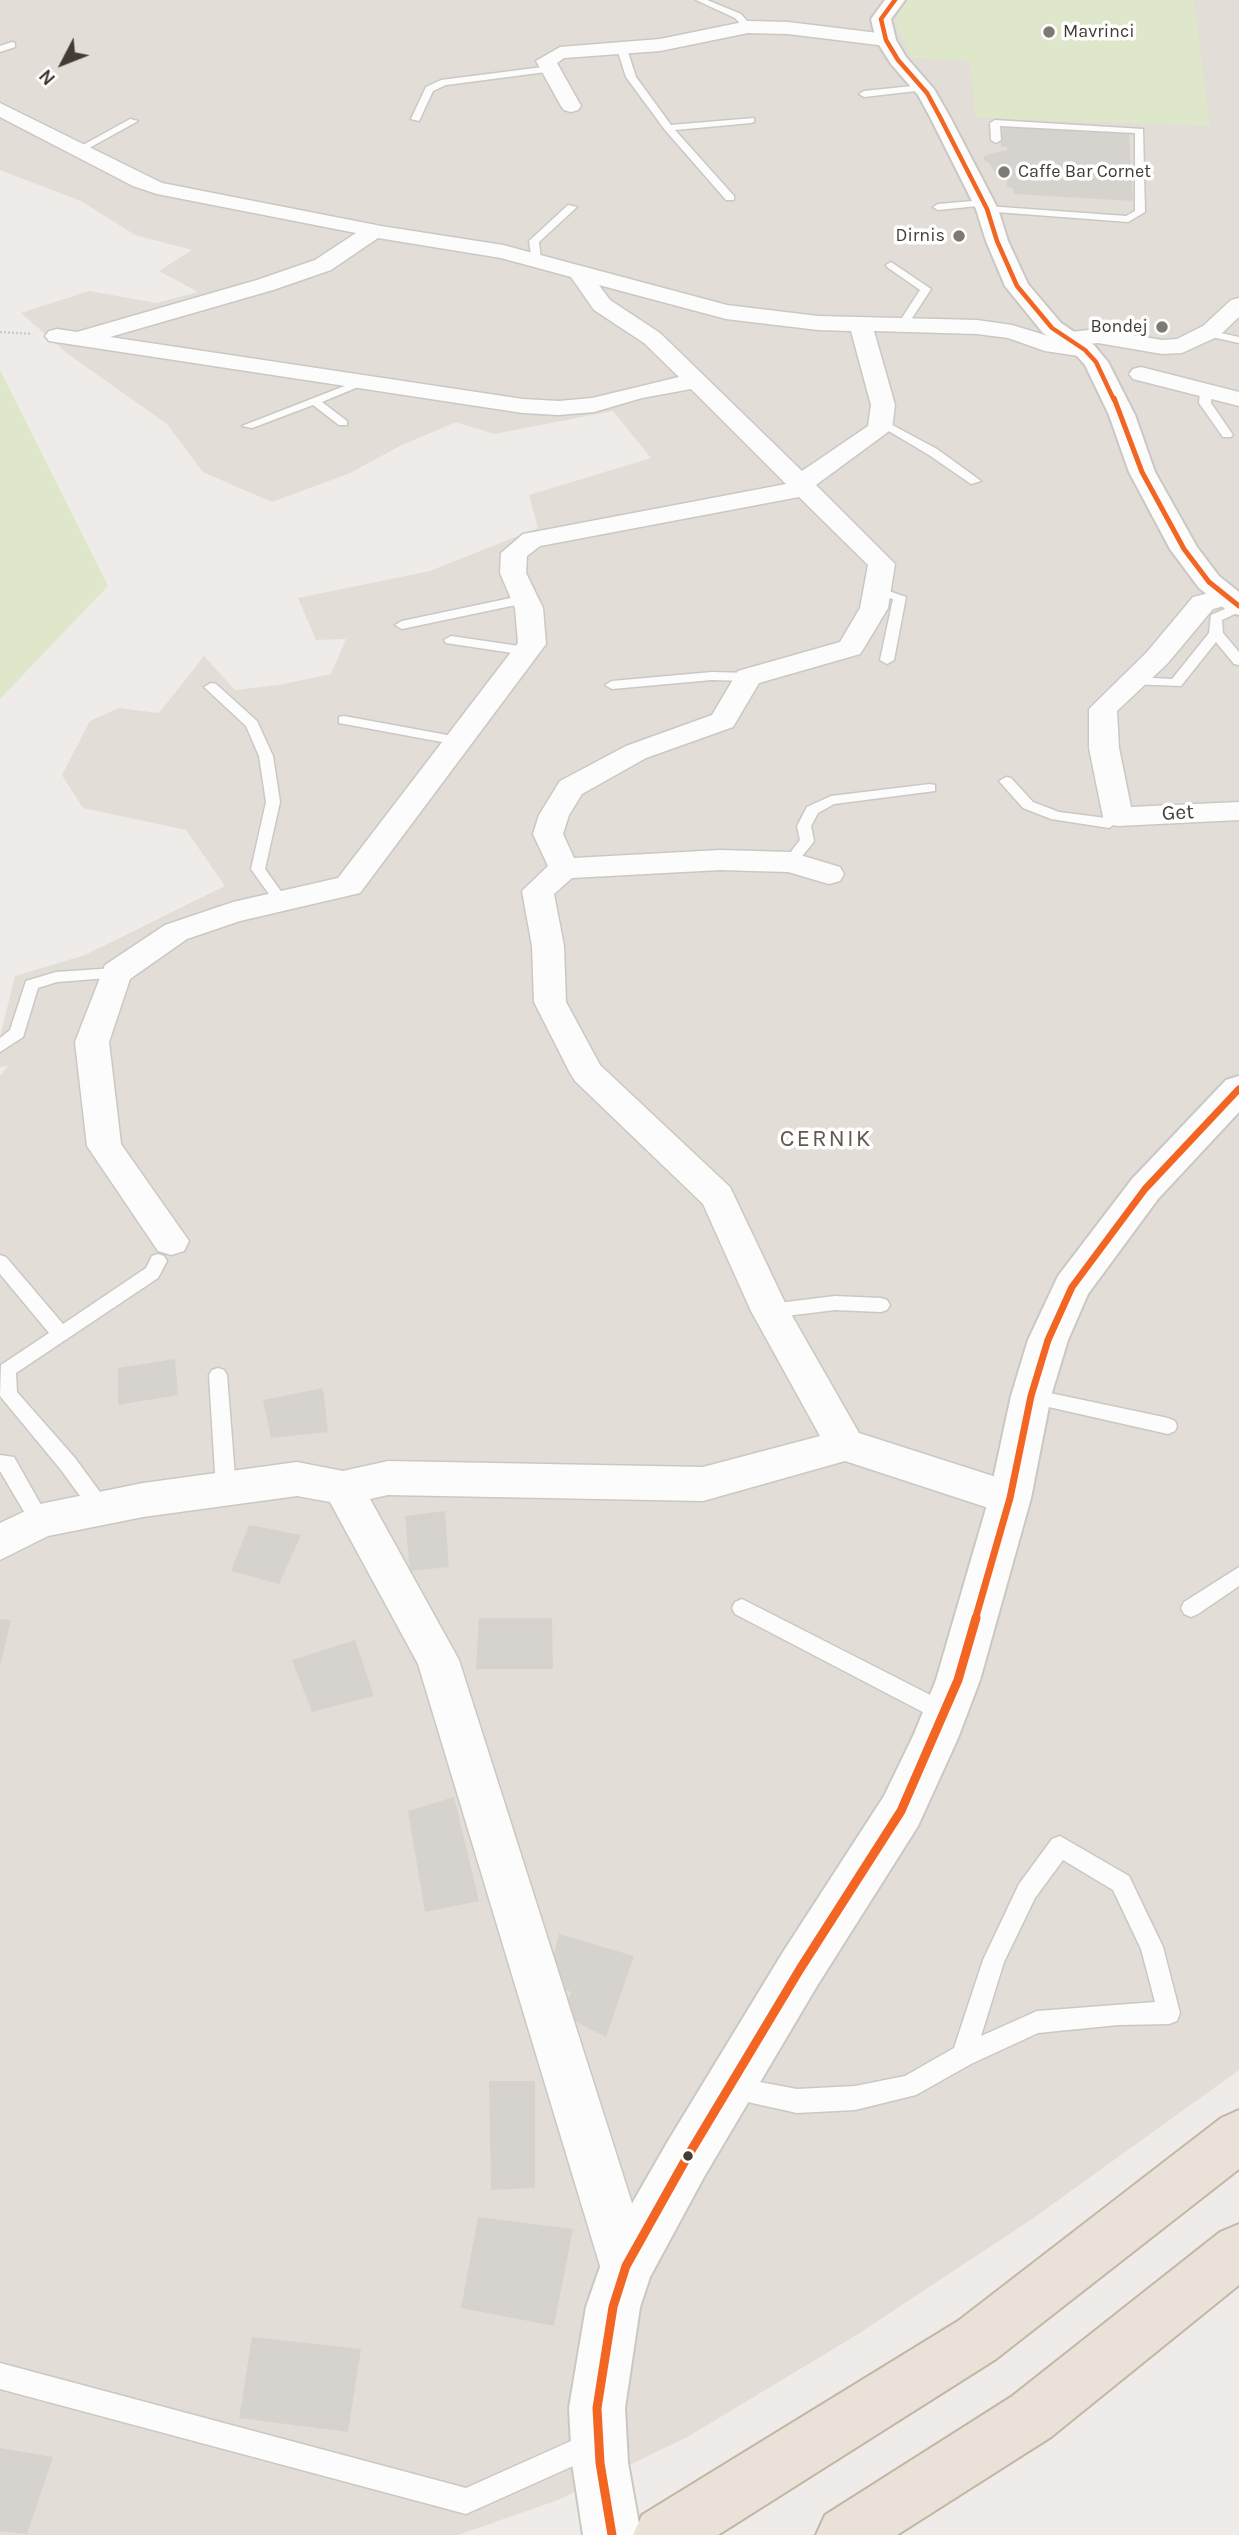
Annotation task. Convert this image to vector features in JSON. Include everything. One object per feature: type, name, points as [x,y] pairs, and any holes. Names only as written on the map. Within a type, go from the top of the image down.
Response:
[{"type":"highway","points":[[662,2535],[977,2340],[1239,2136]]},
{"type":"highway","points":[[845,2535],[1031,2417],[1239,2251]]},
{"type":"street","points":[[895,0],[881,19],[886,40],[898,60],[922,88],[985,206],[1017,286],[1052,328],[1077,344],[1096,362],[1122,415],[1142,472],[1184,549],[1193,564],[1234,603]]},
{"type":"street","points":[[570,106],[547,61],[560,53],[713,39],[747,27],[886,40]]},
{"type":"street","points":[[0,109],[139,182],[157,188],[374,231],[462,243],[536,260],[726,312],[789,321],[997,330],[1045,344],[1077,344],[1098,336],[1163,347],[1182,346],[1208,333],[1239,305]]},
{"type":"street","points":[[374,231],[323,265],[67,338],[523,406],[559,408],[594,405],[638,392],[697,381]]},
{"type":"street","points":[[565,869],[548,834],[554,815],[571,788],[636,752],[723,721],[748,677],[850,648],[874,608],[882,564],[652,338],[602,305],[578,271]]},
{"type":"street","points":[[164,1251],[104,1146],[92,1042],[116,973],[177,932],[233,912],[349,886],[532,644],[529,608],[513,573],[514,553],[532,540],[802,486],[880,429],[883,405],[860,323]]},
{"type":"street","points":[[1108,385],[1141,374],[1160,355],[1163,347]]},
{"type":"street","points":[[1141,374],[1239,399]]},
{"type":"street","points":[[1118,817],[1104,748],[1103,709],[1157,658],[1203,603],[1234,603]]},
{"type":"street","name":"Get","points":[[1118,817],[1239,811]]},
{"type":"street","points":[[829,874],[790,862],[720,860],[565,869],[538,891],[548,946],[551,1002],[587,1073],[717,1196],[770,1311],[845,1445]]},
{"type":"street","points":[[612,2535],[599,2452],[597,2408],[613,2307],[626,2266],[800,1969],[901,1811],[958,1680],[1010,1497],[1031,1396],[1048,1340],[1072,1287],[1145,1189],[1239,1089]]},
{"type":"street","points":[[0,1543],[40,1521],[297,1479],[343,1488],[388,1478],[703,1484],[845,1445],[1010,1497]]},
{"type":"street","points":[[343,1488],[438,1660],[626,2266]]},
{"type":"lane","points":[[700,0],[738,16],[747,27]]},
{"type":"lane","points":[[0,48],[12,45]]},
{"type":"lane","points":[[622,49],[631,77],[668,128],[730,198]]},
{"type":"lane","points":[[416,119],[429,89],[444,82],[551,69]]},
{"type":"lane","points":[[864,94],[922,88]]},
{"type":"lane","points":[[668,128],[751,120]]},
{"type":"lane","points":[[79,150],[133,121]]},
{"type":"lane","points":[[938,207],[985,206],[1129,219],[1140,212],[1140,131],[995,123],[996,140]]},
{"type":"lane","points":[[1069,204],[1140,208]]},
{"type":"lane","points":[[536,260],[534,241],[572,207]]},
{"type":"lane","points":[[891,265],[926,289],[903,324]]},
{"type":"lane","points":[[1208,333],[1239,340]]},
{"type":"lane","points":[[248,426],[364,382]]},
{"type":"lane","points":[[1206,392],[1205,403],[1227,435]]},
{"type":"lane","points":[[314,401],[343,423]]},
{"type":"lane","points":[[881,422],[975,481]]},
{"type":"lane","points":[[957,469],[975,465]]},
{"type":"lane","points":[[877,591],[900,597],[887,660]]},
{"type":"lane","points":[[402,625],[525,599]]},
{"type":"lane","points":[[1133,681],[1176,682],[1216,634],[1216,618],[1234,603]]},
{"type":"lane","points":[[1216,634],[1239,661]]},
{"type":"lane","points":[[451,640],[526,651]]},
{"type":"lane","points":[[612,685],[712,676],[748,677]]},
{"type":"lane","points":[[211,687],[251,724],[266,755],[273,802],[258,869],[281,901]]},
{"type":"lane","points":[[344,720],[458,741]]},
{"type":"lane","points":[[1006,781],[1028,805],[1056,816],[1109,823],[1118,817]]},
{"type":"lane","points":[[790,862],[807,841],[804,826],[812,810],[831,800],[930,788]]},
{"type":"lane","points":[[0,1046],[17,1033],[31,985],[56,977],[116,973]]},
{"type":"lane","points":[[101,1509],[68,1464],[8,1394],[7,1370],[152,1273],[164,1251]]},
{"type":"lane","points":[[0,1262],[61,1334]]},
{"type":"lane","points":[[770,1311],[835,1303],[881,1305]]},
{"type":"lane","points":[[218,1375],[226,1489]]},
{"type":"lane","points":[[1031,1396],[1167,1426]]},
{"type":"lane","points":[[0,1463],[7,1463],[40,1521]]},
{"type":"lane","points":[[1191,1608],[1239,1574]]},
{"type":"lane","points":[[742,1608],[945,1713]]},
{"type":"lane","points":[[729,2088],[797,2101],[855,2098],[908,2087],[963,2056],[1037,2022],[1118,2014],[1169,2013],[1152,1947],[1121,1883],[1060,1846],[1027,1891],[994,1960],[963,2056]]},
{"type":"lane","points":[[0,2376],[466,2501],[599,2452]]},
{"type":"shaded area","points":[[0,0],[1239,0],[1239,2070],[1032,2219],[858,2334],[689,2436],[558,2500],[458,2535],[0,2535],[0,1076],[8,1066],[0,1067],[0,1037],[15,976],[85,955],[225,886],[186,830],[83,808],[62,775],[90,721],[119,708],[159,713],[204,656],[235,690],[279,685],[331,674],[346,639],[316,640],[298,598],[430,571],[538,528],[529,495],[651,458],[613,411],[494,434],[456,422],[400,446],[350,473],[272,502],[203,472],[167,424],[68,354],[21,313],[89,291],[156,303],[198,292],[159,271],[192,250],[135,235],[81,201],[0,170]]},
{"type":"green space","points":[[908,0],[1194,0],[1210,126],[976,118],[970,61],[912,58],[895,21],[903,3]]},
{"type":"green space","points":[[0,370],[108,586],[0,699]]},
{"type":"building","points":[[1005,127],[1129,133],[1133,201],[1014,194],[1013,188],[1007,187],[1007,177],[996,176],[990,164],[983,159],[986,155],[1007,150],[1007,147],[1001,147],[1000,131]]},
{"type":"building","points":[[175,1359],[178,1395],[118,1405],[118,1368]]},
{"type":"building","points":[[323,1388],[328,1432],[271,1438],[263,1400]]},
{"type":"building","points":[[445,1511],[449,1567],[410,1571],[405,1516]]},
{"type":"building","points":[[249,1525],[301,1535],[279,1584],[231,1571]]},
{"type":"building","points":[[479,1618],[552,1618],[553,1669],[476,1669]]},
{"type":"building","points":[[0,1619],[11,1620],[1,1663],[0,1663]]},
{"type":"building","points":[[355,1640],[374,1696],[312,1712],[292,1660]]},
{"type":"building","points":[[454,1797],[479,1901],[425,1912],[408,1811]]},
{"type":"building","points":[[559,1934],[634,1956],[606,2037],[562,2015],[571,1992],[547,1982]]},
{"type":"building","points":[[489,2081],[535,2081],[535,2188],[491,2190]]},
{"type":"building","points":[[478,2217],[573,2229],[554,2326],[461,2308]]},
{"type":"building","points":[[252,2337],[361,2349],[348,2432],[239,2418]]},
{"type":"building","points":[[0,2448],[53,2457],[27,2534],[0,2531]]},
{"type":"transit line","points":[[895,0],[881,19],[886,40],[898,60],[927,93],[940,117],[987,209],[997,241],[1017,286],[1052,328],[1085,350],[1096,362],[1122,415],[1142,472],[1184,549],[1209,582],[1239,606]]},
{"type":"transit line","points":[[612,2535],[600,2463],[597,2408],[613,2307],[626,2266],[686,2159],[800,1969],[901,1811],[935,1738],[958,1680],[1010,1498],[1031,1396],[1048,1340],[1072,1287],[1145,1189],[1239,1089]]},
{"type":"place","name":"Mavrinci","points":[[1049,32]]},
{"type":"place","name":"Caffe Bar Cornet","points":[[1004,172]]},
{"type":"place","name":"Dirnis","points":[[959,236]]},
{"type":"place","name":"Bondej","points":[[1162,327]]},
{"type":"district","name":"CERNIK","points":[[826,1139]]}]
